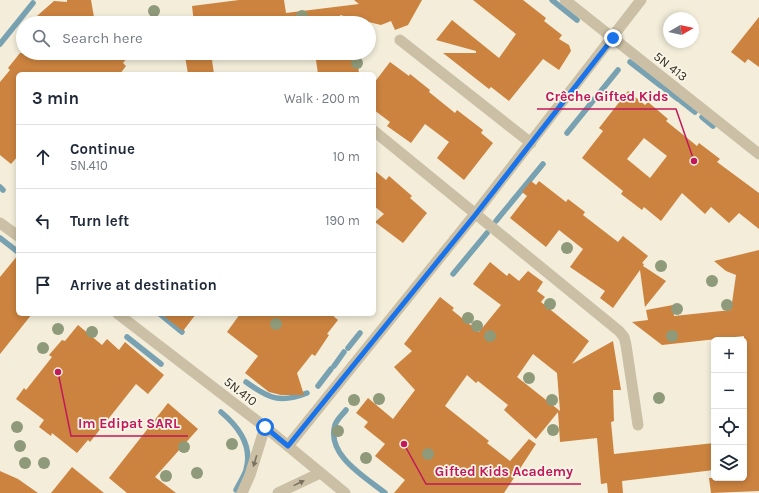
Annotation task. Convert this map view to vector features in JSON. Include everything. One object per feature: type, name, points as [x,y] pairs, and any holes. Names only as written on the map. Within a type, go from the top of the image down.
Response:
[{"type":"street","name":"5N 413","points":[[565,0],[759,154]]},
{"type":"street","points":[[288,446],[476,214],[641,0]]},
{"type":"street","points":[[400,40],[531,143]]},
{"type":"street","points":[[376,133],[619,330],[624,337],[626,345],[638,425]]},
{"type":"street","points":[[0,222],[16,234]]},
{"type":"street","name":"5N.410","points":[[121,316],[265,427],[345,493]]},
{"type":"street","points":[[242,493],[250,475],[265,427]]},
{"type":"street","points":[[278,493],[320,473]]},
{"type":"building","points":[[67,0],[91,0],[94,16],[37,16],[54,1],[67,2]]},
{"type":"building","points":[[239,0],[284,0],[286,13],[359,4],[354,0],[422,0],[408,25],[395,30],[391,21],[381,25],[376,24],[376,16],[193,16],[192,6]]},
{"type":"building","points":[[473,0],[523,0],[546,18],[544,21],[562,35],[559,39],[569,45],[571,51],[559,70],[543,59],[509,101],[491,87],[489,89],[443,53],[476,53],[476,51],[436,40],[452,20],[499,58],[516,34]]},
{"type":"building","points":[[759,17],[759,67],[748,59],[745,63],[731,52]]},
{"type":"building","points":[[16,58],[16,60],[125,60],[123,63],[126,66],[122,72],[16,72],[16,158],[11,164],[0,155],[0,82],[10,70],[8,68]]},
{"type":"building","points":[[186,60],[212,60],[214,72],[188,72]]},
{"type":"building","points":[[316,60],[358,60],[359,72],[318,72]]},
{"type":"building","points":[[390,62],[409,76],[410,74],[455,113],[457,110],[483,130],[481,133],[493,143],[464,180],[437,158],[449,142],[425,124],[411,143],[387,126],[390,122],[376,112],[376,80]]},
{"type":"building","points":[[628,91],[645,105],[648,102],[668,119],[666,121],[697,146],[699,143],[720,159],[717,162],[759,193],[759,229],[739,213],[729,223],[711,207],[705,214],[682,193],[661,221],[644,207],[642,210],[621,194],[623,191],[582,158],[603,131],[599,128]],"holes":[[[644,138],[667,156],[650,178],[627,159]]]},
{"type":"building","points":[[376,172],[386,180],[389,176],[412,196],[410,198],[427,213],[403,243],[376,223],[384,214],[376,208]]},
{"type":"building","points":[[531,181],[536,185],[539,181],[566,202],[568,199],[585,212],[583,215],[618,242],[623,236],[648,256],[642,263],[644,264],[643,266],[666,281],[645,307],[640,270],[613,308],[600,298],[605,291],[570,267],[583,249],[559,230],[546,247],[510,218],[527,196],[522,192]]},
{"type":"building","points":[[759,250],[759,491],[711,493],[709,478],[711,478],[711,481],[747,481],[747,337],[711,337],[711,340],[662,345],[632,322],[648,320],[646,310],[673,305],[674,316],[731,310],[736,275],[726,271],[714,261]]},
{"type":"building","points":[[16,257],[16,316],[30,316],[0,354],[0,277]]},
{"type":"building","points":[[490,262],[507,276],[509,273],[519,281],[528,271],[543,282],[537,291],[545,297],[541,302],[589,341],[572,364],[613,341],[621,390],[613,390],[614,421],[611,422],[614,454],[711,443],[711,470],[622,481],[623,493],[608,493],[607,483],[601,484],[597,438],[560,442],[558,412],[536,439],[504,410],[508,405],[478,381],[476,383],[467,375],[445,406],[489,441],[487,443],[510,461],[529,439],[536,444],[504,493],[394,493],[405,480],[375,456],[385,444],[364,427],[368,422],[356,413],[368,398],[393,419],[415,390],[394,367],[412,351],[404,344],[440,297],[454,308],[452,310],[479,332],[501,305],[473,284]],"holes":[[[533,354],[557,373],[560,411],[517,377]]]},
{"type":"building","points":[[164,316],[194,316],[183,331]]},
{"type":"building","points":[[239,316],[333,316],[338,320],[327,334],[329,335],[315,356],[312,354],[297,373],[304,395],[281,395],[269,392],[245,373],[258,356],[227,332]]},
{"type":"building","points":[[78,325],[102,345],[107,339],[119,350],[125,342],[164,375],[148,394],[136,384],[90,442],[88,440],[77,453],[52,433],[51,436],[39,427],[44,420],[16,399],[24,388],[26,390],[52,357],[49,355],[62,340],[65,341]]},
{"type":"building","points":[[168,403],[198,429],[155,477],[176,493],[127,493],[109,478]]},
{"type":"building","points":[[72,467],[104,493],[51,493]]},
{"type":"building","points":[[0,471],[18,479],[38,493],[0,493]]},
{"type":"waterway","points":[[552,0],[577,20]]},
{"type":"waterway","points":[[23,16],[33,3]]},
{"type":"waterway","points":[[0,44],[16,24]]},
{"type":"waterway","points":[[630,62],[661,86]]},
{"type":"waterway","points":[[567,133],[618,70]]},
{"type":"waterway","points":[[664,88],[678,99]]},
{"type":"waterway","points":[[681,101],[695,112]]},
{"type":"waterway","points":[[702,117],[713,126]]},
{"type":"waterway","points":[[496,221],[543,164]]},
{"type":"waterway","points":[[0,187],[3,190]]},
{"type":"waterway","points":[[453,274],[487,233]]},
{"type":"waterway","points":[[0,238],[16,250]]},
{"type":"waterway","points":[[162,316],[182,332]]},
{"type":"waterway","points":[[348,348],[360,333]]},
{"type":"waterway","points":[[127,337],[161,364]]},
{"type":"waterway","points":[[334,366],[344,352]]},
{"type":"waterway","points":[[318,386],[331,369]]},
{"type":"waterway","points":[[246,382],[261,392],[275,398],[289,398],[307,393]]},
{"type":"waterway","points":[[346,410],[335,425],[334,436],[336,446],[349,464],[385,493]]},
{"type":"waterway","points":[[221,412],[239,431],[248,453],[246,470],[236,490]]},
{"type":"place","name":"Crêche Gifted Kids","points":[[694,161]]},
{"type":"place","name":"Im Edipat SARL","points":[[58,372]]},
{"type":"place","name":"Gifted Kids Academy","points":[[404,444]]},
{"type":"route","points":[[265,427],[288,446],[476,214],[613,38]]}]
